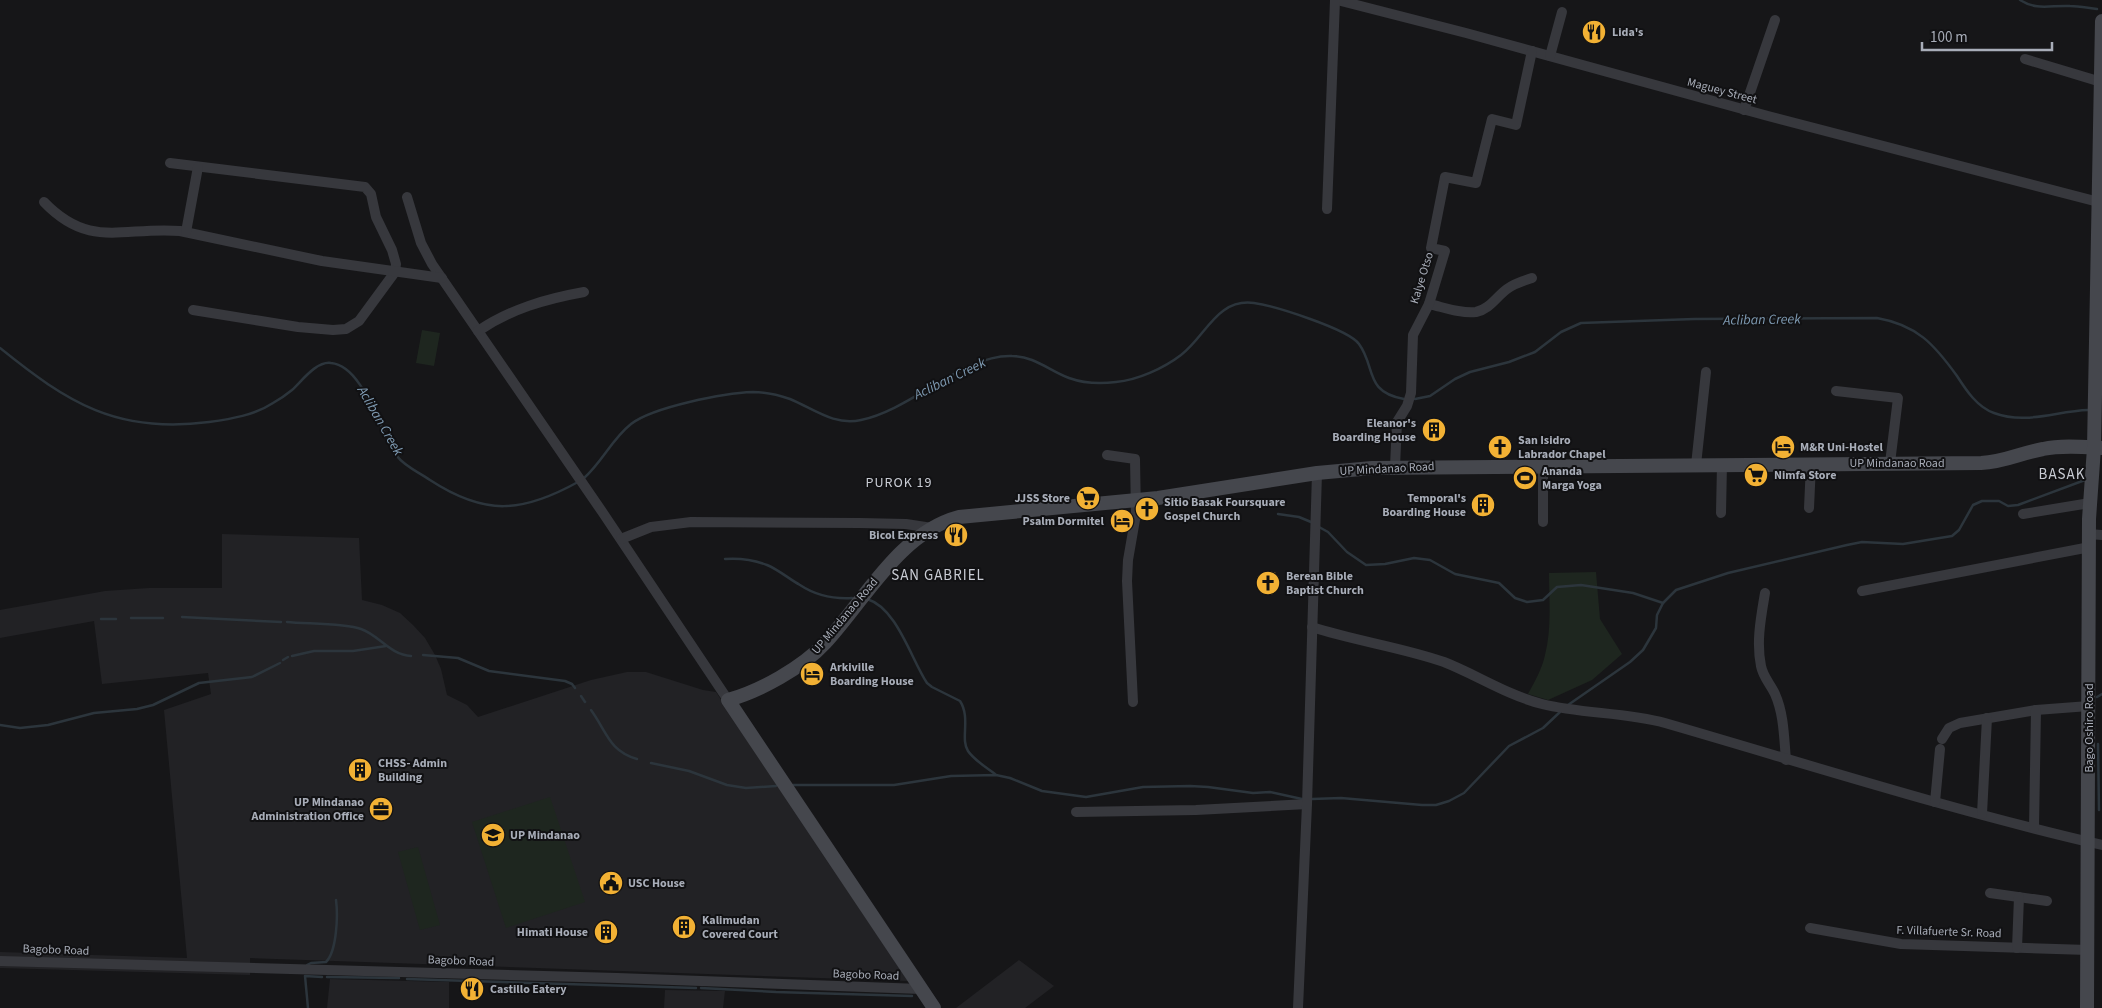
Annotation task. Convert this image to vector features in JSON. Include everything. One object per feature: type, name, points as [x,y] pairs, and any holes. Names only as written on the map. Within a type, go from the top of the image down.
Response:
[{"type":"street","name":"Maguey Street","points":[[1336,0],[1550,56],[1744,110],[2100,203]]},
{"type":"street","points":[[1327,209],[1336,0]]},
{"type":"street","points":[[1550,56],[1562,12]]},
{"type":"street","points":[[1744,110],[1775,20]]},
{"type":"street","name":"Bago Oshiro Road","points":[[2087,1008],[2088,950],[2095,844],[2089,706],[2094,539],[2090,503],[2098,448],[2102,21]]},
{"type":"street","name":"Kalye Otso","points":[[1395,466],[1397,422],[1407,406],[1411,393],[1413,335],[1429,304],[1445,252],[1431,248],[1445,177],[1476,183],[1492,119],[1516,125],[1532,52]]},
{"type":"street","points":[[2025,59],[2100,82]]},
{"type":"street","points":[[170,163],[365,187],[371,194],[376,217],[392,250],[396,264],[395,272],[359,321],[346,329],[298,327],[193,310]]},
{"type":"street","points":[[186,232],[198,167]]},
{"type":"street","points":[[407,197],[421,243],[442,278],[621,539],[934,1008]]},
{"type":"street","points":[[44,202],[64,220],[88,231],[109,234],[166,230],[186,232],[322,261],[442,278]]},
{"type":"street","points":[[1429,304],[1464,312],[1477,312],[1494,303],[1511,287],[1532,278]]},
{"type":"street","points":[[478,331],[512,312],[534,303],[584,292]]},
{"type":"street","points":[[1696,464],[1706,372]]},
{"type":"street","points":[[1836,391],[1898,398],[1890,463]]},
{"type":"street","name":"UP Mindanao Road","points":[[729,703],[786,674],[825,644],[885,569],[932,528],[959,516],[1136,500],[1196,493],[1317,473],[1395,466],[1992,462],[2011,459],[2051,447],[2098,448]]},
{"type":"street","points":[[1107,455],[1136,459],[1135,526],[1128,560],[1127,581],[1133,702]]},
{"type":"street","points":[[1721,513],[1722,464]]},
{"type":"street","points":[[1810,508],[1811,464]]},
{"type":"street","points":[[1542,522],[1543,465]]},
{"type":"street","points":[[1298,1008],[1307,804],[1317,473]]},
{"type":"street","points":[[2023,514],[2090,503]]},
{"type":"street","points":[[621,539],[651,527],[691,522],[906,524],[932,528]]},
{"type":"street","points":[[1862,591],[2094,539]]},
{"type":"street","points":[[1765,592],[1761,618],[1760,659],[1762,670],[1775,693],[1781,709],[1786,760]]},
{"type":"street","points":[[1312,627],[1335,635],[1412,652],[1470,673],[1500,689],[1543,704],[1663,723],[1935,802],[2095,844]]},
{"type":"street","points":[[1942,739],[1945,733],[1954,725],[2036,710],[2089,706]]},
{"type":"street","points":[[2034,828],[2036,710]]},
{"type":"street","points":[[1982,814],[1986,718]]},
{"type":"street","points":[[1935,802],[1940,749]]},
{"type":"street","points":[[1076,812],[1188,810],[1307,804]]},
{"type":"street","points":[[1990,893],[2047,901]]},
{"type":"street","points":[[2017,948],[2019,897]]},
{"type":"street","name":"F. Villafuerte Sr. Road","points":[[1810,928],[1901,944],[2088,950]]},
{"type":"street","name":"Bagobo Road","points":[[0,961],[617,978],[921,990]]},
{"type":"shaded area","points":[[422,330],[440,333],[434,366],[416,363]]},
{"type":"shaded area","name":"UP Mindanao","points":[[222,534],[359,538],[362,600],[382,605],[400,613],[413,625],[425,638],[435,655],[441,669],[447,695],[467,705],[478,717],[591,680],[627,672],[646,672],[703,690],[716,692],[908,981],[250,958],[250,975],[0,968],[0,952],[187,958],[164,710],[211,694],[208,673],[102,684],[94,621],[0,638],[0,610],[105,591],[149,588],[222,588]]},
{"type":"shaded area","points":[[1596,572],[1600,619],[1622,654],[1592,680],[1548,700],[1528,694],[1542,665],[1549,634],[1549,573]]},
{"type":"shaded area","points":[[550,797],[585,902],[506,928],[472,822]]},
{"type":"shaded area","points":[[418,847],[440,925],[420,930],[398,852]]},
{"type":"shaded area","points":[[1019,960],[1054,986],[1025,1008],[956,1008]]},
{"type":"shaded area","points":[[330,979],[449,982],[449,1008],[327,1008]]},
{"type":"shaded area","points":[[665,990],[725,991],[723,1008],[664,1008]]},
{"type":"waterway","points":[[2020,0],[2038,6],[2073,6],[2097,9]]},
{"type":"waterway","name":"Acliban Creek","points":[[584,478],[631,424],[655,412],[689,402],[725,395],[758,392],[790,399],[833,419],[842,421],[861,420],[899,406],[975,364],[994,358],[1012,356],[1028,358],[1062,375],[1080,381],[1092,383],[1124,381],[1150,373],[1174,360],[1190,347],[1221,312],[1230,306],[1241,303],[1254,303],[1294,313],[1326,325],[1352,338],[1359,344],[1373,378],[1382,391],[1391,396],[1404,399]]},
{"type":"waterway","name":"Acliban Creek","points":[[1415,399],[1430,396],[1455,379],[1470,372],[1509,362],[1535,352],[1561,332],[1581,323],[1694,319],[1877,318],[1891,321],[1914,331],[1932,345],[1949,365],[1972,398],[1982,407],[1994,413],[2018,418],[2029,418],[2088,410]]},
{"type":"waterway","name":"Acliban Creek","points":[[0,348],[48,384],[72,399],[95,410],[120,418],[147,423],[176,425],[209,422],[251,413],[266,407],[285,395],[315,368],[325,363],[331,363],[343,367],[362,388],[400,460],[450,492],[486,505],[504,506],[539,500],[578,482]]},
{"type":"waterway","points":[[1568,705],[1630,662],[1643,650],[1656,628],[1657,615],[1663,603],[1676,590],[1728,573],[1862,542],[1903,544],[1952,536],[1959,530],[1973,505],[1982,501],[1999,501],[2008,506],[2018,505],[2085,480]]},
{"type":"waterway","points":[[1278,514],[1299,517],[1311,522]]},
{"type":"waterway","points":[[1319,527],[1328,532],[1347,552],[1366,565],[1385,564],[1414,558],[1430,560],[1455,574],[1499,583],[1515,598],[1527,602],[1543,600],[1557,587],[1581,585],[1633,593],[1663,603]]},
{"type":"waterway","points":[[725,559],[762,563],[776,569],[796,583],[818,594],[838,598],[852,598]]},
{"type":"waterway","points":[[867,599],[878,604],[895,623],[927,683],[960,701],[965,714],[965,741],[968,751],[977,761],[995,774]]},
{"type":"waterway","points":[[182,617],[281,622]]},
{"type":"waterway","points":[[131,618],[163,618]]},
{"type":"waterway","points":[[101,619],[116,619]]},
{"type":"waterway","points":[[287,622],[354,627],[367,632],[391,649],[411,656]]},
{"type":"waterway","points":[[292,656],[314,651],[353,651],[386,646]]},
{"type":"waterway","points":[[423,655],[458,658],[489,671],[565,681],[572,684],[575,688]]},
{"type":"waterway","points":[[283,660],[288,657]]},
{"type":"waterway","points":[[0,725],[20,728],[48,725],[94,713],[137,709],[153,705],[199,683],[252,677],[280,663]]},
{"type":"waterway","points":[[2097,697],[2102,694]]},
{"type":"waterway","points":[[581,696],[585,702]]},
{"type":"waterway","points":[[591,710],[614,746],[628,756],[637,759]]},
{"type":"waterway","points":[[1312,799],[1341,798],[1422,805],[1436,805],[1449,801],[1464,793],[1509,746],[1543,728],[1560,712]]},
{"type":"waterway","points":[[2098,744],[2099,810]]},
{"type":"waterway","points":[[651,763],[689,771],[727,785],[746,788],[776,786]]},
{"type":"waterway","points":[[793,785],[894,785],[951,776],[996,775],[1010,778],[1042,791],[1086,797],[1143,787],[1190,786],[1253,793],[1270,792],[1302,799]]},
{"type":"waterway","points":[[307,965],[326,962],[330,957],[335,942],[336,900]]},
{"type":"waterway","points":[[308,1008],[305,976],[322,977]]},
{"type":"waterway","points":[[327,977],[399,978]]},
{"type":"waterway","points":[[407,979],[696,988]]},
{"type":"waterway","points":[[701,988],[912,996]]},
{"type":"place","name":"Lida's","points":[[1594,32]]},
{"type":"place","name":"Eleanor's Boarding House","points":[[1434,430]]},
{"type":"place","name":"San Isidro Labrador Chapel","points":[[1500,447]]},
{"type":"place","name":"M&R Uni-Hostel","points":[[1783,447]]},
{"type":"place","name":"Nimfa Store","points":[[1756,475]]},
{"type":"place","name":"Ananda Marga Yoga","points":[[1525,478]]},
{"type":"place","name":"JJSS Store","points":[[1088,498]]},
{"type":"place","name":"Temporal's Boarding House","points":[[1483,505]]},
{"type":"place","name":"Sitio Basak Foursquare Gospel Church","points":[[1147,509]]},
{"type":"place","name":"Psalm Dormitel","points":[[1122,521]]},
{"type":"place","name":"Bicol Express","points":[[956,535]]},
{"type":"place","name":"Berean Bible Baptist Church","points":[[1268,583]]},
{"type":"place","name":"Arkiville Boarding House","points":[[812,674]]},
{"type":"place","name":"CHSS- Admin Building","points":[[360,770]]},
{"type":"place","name":"UP Mindanao Administration Office","points":[[381,809]]},
{"type":"place","name":"UP Mindanao","points":[[493,835]]},
{"type":"place","name":"USC House","points":[[611,883]]},
{"type":"place","name":"Kalimudan Covered Court","points":[[684,927]]},
{"type":"place","name":"Himati House","points":[[606,932]]},
{"type":"place","name":"Castillo Eatery","points":[[472,989]]},
{"type":"district","name":"BASAK","points":[[2062,474]]},
{"type":"district","name":"PUROK 19","points":[[899,483]]},
{"type":"district","name":"SAN GABRIEL","points":[[938,575]]}]
